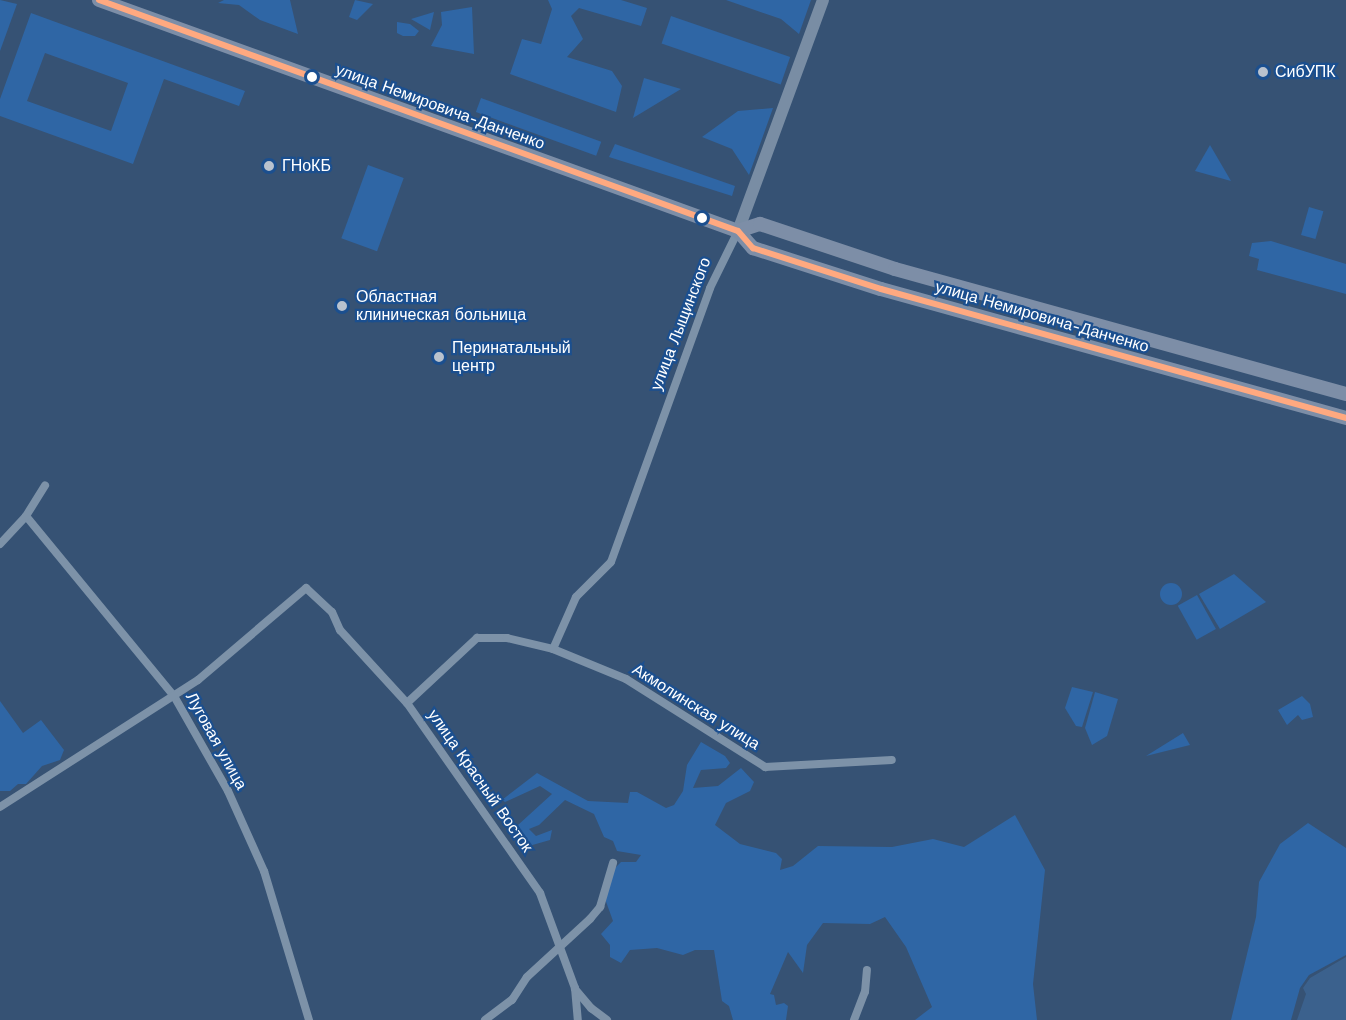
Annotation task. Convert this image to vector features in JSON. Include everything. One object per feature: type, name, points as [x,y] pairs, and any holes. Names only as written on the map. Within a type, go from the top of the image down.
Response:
[{"type":"main road","name":"улица Немировича-Данченко","points":[[99,0],[738,231],[753,248],[881,289],[1346,418]]},
{"type":"main road","name":"улица Немировича-Данченко","points":[[738,231],[760,224],[895,269],[1346,394]]},
{"type":"street","name":"улица Лыщинского","points":[[553,649],[576,597],[611,562],[710,288],[738,231],[823,0]]},
{"type":"street","points":[[0,544],[26,516],[45,486]]},
{"type":"street","name":"Луговая улица","points":[[26,516],[174,696],[228,791],[264,871],[309,1020]]},
{"type":"street","name":"улица Красный Восток","points":[[174,696],[206,673],[306,588],[332,612],[340,630],[407,703],[540,893],[575,988],[578,1020]]},
{"type":"street","name":"Акмолинская улица","points":[[407,703],[477,638],[507,638],[553,649],[626,679],[765,767],[892,760]]},
{"type":"street","points":[[0,807],[174,696]]},
{"type":"street","points":[[485,1020],[512,1000],[527,976],[600,907],[613,863]]},
{"type":"street","points":[[854,1020],[865,992],[867,970]]},
{"type":"street","points":[[575,988],[591,1008],[607,1020]]},
{"type":"shaded area","points":[[0,0],[17,4],[0,51]]},
{"type":"shaded area","points":[[224,0],[290,0],[298,34],[260,20],[239,5],[218,3]]},
{"type":"shaded area","points":[[355,0],[373,4],[357,20],[349,17]]},
{"type":"shaded area","points":[[548,0],[621,0],[647,8],[641,26],[579,8],[571,16],[583,39],[567,57],[612,71],[622,86],[616,112],[510,74],[522,39],[541,44],[552,9]]},
{"type":"shaded area","points":[[726,0],[811,0],[799,34],[781,19]]},
{"type":"shaded area","points":[[472,7],[474,54],[431,46],[442,25],[441,12]]},
{"type":"shaded area","points":[[434,12],[430,30],[411,19]]},
{"type":"shaded area","points":[[31,13],[245,91],[239,106],[164,79],[133,164],[0,116],[0,99]],"holes":[[[45,53],[128,83],[111,131],[27,101]]]},
{"type":"shaded area","points":[[671,16],[790,57],[781,84],[662,43]]},
{"type":"shaded area","points":[[397,22],[410,24],[419,31],[415,36],[403,36],[397,33]]},
{"type":"shaded area","points":[[644,78],[681,89],[633,118]]},
{"type":"shaded area","points":[[481,98],[601,142],[596,156],[476,112]]},
{"type":"shaded area","points":[[773,108],[749,175],[732,149],[702,137],[738,111]]},
{"type":"shaded area","points":[[615,144],[735,186],[732,196],[609,157]]},
{"type":"shaded area","points":[[1210,145],[1231,181],[1195,171]]},
{"type":"shaded area","points":[[368,165],[404,178],[377,251],[341,238]]},
{"type":"shaded area","points":[[1309,207],[1323,211],[1315,239],[1301,235]]},
{"type":"shaded area","points":[[1271,241],[1346,264],[1346,294],[1257,270],[1259,259],[1249,256],[1252,243]]},
{"type":"shaded area","points":[[1234,574],[1266,602],[1220,629],[1199,594]]},
{"type":"shaded area","points":[[1171,583],[1181,590],[1182,594],[1175,604],[1171,605],[1161,598],[1160,594],[1167,584]]},
{"type":"shaded area","points":[[1197,595],[1216,629],[1197,640],[1178,606]]},
{"type":"shaded area","points":[[1072,687],[1093,692],[1082,727],[1076,726],[1065,708]]},
{"type":"shaded area","points":[[1095,692],[1118,699],[1107,736],[1092,745],[1085,728]]},
{"type":"shaded area","points":[[1302,696],[1310,704],[1313,717],[1302,720],[1298,715],[1287,725],[1278,710]]},
{"type":"shaded area","points":[[0,701],[23,733],[41,720],[64,750],[60,760],[42,766],[26,784],[18,784],[10,791],[0,791]]},
{"type":"shaded area","points":[[1183,733],[1190,745],[1146,756]]},
{"type":"shaded area","points":[[701,742],[725,756],[730,763],[726,768],[701,770],[693,788],[718,786],[741,768],[754,782],[750,791],[726,803],[715,825],[740,844],[776,853],[782,859],[780,870],[793,866],[818,846],[892,847],[933,839],[964,847],[1015,815],[1045,870],[1033,984],[1037,1020],[915,1020],[932,1007],[906,947],[885,917],[870,924],[823,923],[807,945],[803,973],[788,952],[770,994],[774,995],[776,1005],[784,1003],[788,1006],[786,1020],[733,1020],[729,1006],[722,1001],[714,950],[695,950],[683,955],[657,948],[630,950],[621,963],[610,957],[610,945],[601,934],[613,921],[604,896],[611,872],[621,862],[636,862],[641,855],[617,851],[613,841],[604,837],[594,814],[565,800],[539,825],[529,829],[536,836],[552,830],[550,840],[529,846],[524,854],[510,826],[518,825],[552,794],[540,786],[505,802],[502,800],[537,773],[588,801],[628,803],[630,792],[637,792],[666,808],[674,805],[683,791],[687,765]]},
{"type":"shaded area","points":[[1308,823],[1346,848],[1346,955],[1309,975],[1300,988],[1291,1020],[1231,1020],[1256,917],[1259,882],[1280,844]]},
{"type":"shaded area","points":[[1346,957],[1346,1020],[1297,1020],[1306,994],[1303,988],[1310,978]]},
{"type":"transit line","points":[[99,0],[738,231],[753,248],[881,289],[1346,418]]},
{"type":"place","name":"СибУПК","points":[[1263,72]]},
{"type":"place","name":"ГНоКБ","points":[[269,166]]},
{"type":"place","name":"Областная клиническая больница","points":[[342,306]]},
{"type":"place","name":"Перинатальный центр","points":[[439,357]]}]
